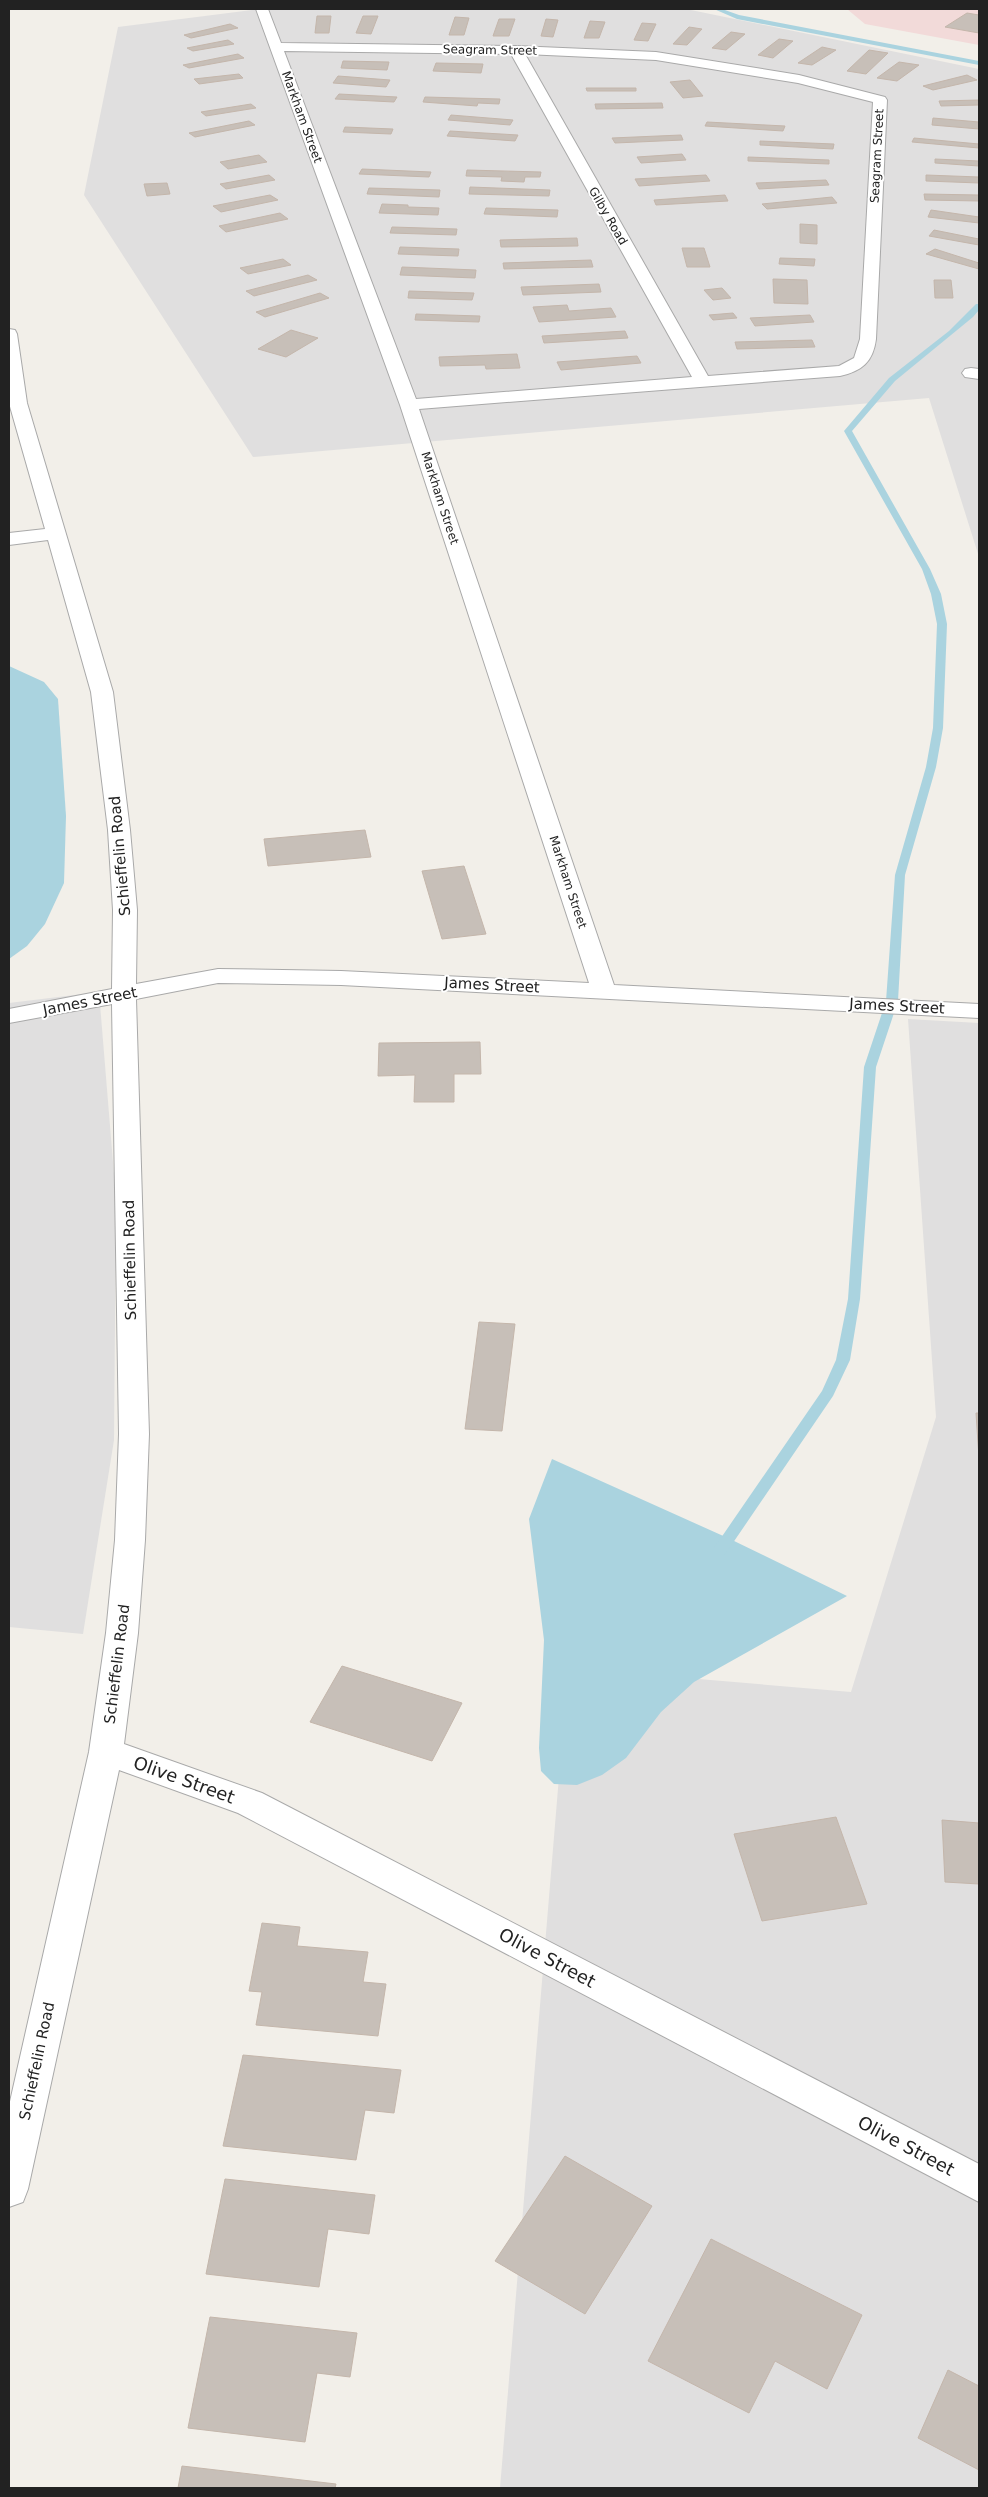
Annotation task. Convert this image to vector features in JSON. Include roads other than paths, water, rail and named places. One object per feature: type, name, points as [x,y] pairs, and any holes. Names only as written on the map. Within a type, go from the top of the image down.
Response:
[{"type":"street","name":"Markham Street","points":[[262,9],[409,405],[604,991]]},
{"type":"street","name":"Seagram Street","points":[[276,47],[516,50],[629,54],[693,60],[799,79],[880,100],[868,339],[865,357],[854,368],[840,371],[409,405]]},
{"type":"street","name":"Gilby Road","points":[[516,50],[702,382]]},
{"type":"street","name":"Schieffelin Road","points":[[9,334],[18,403],[102,692],[121,848],[125,910],[124,995],[134,1434],[130,1540],[122,1633],[106,1752],[9,2189]]},
{"type":"street","points":[[9,539],[56,533]]},
{"type":"street","name":"James Street","points":[[9,1016],[218,976],[341,978],[979,1011]]},
{"type":"street","name":"Olive Street","points":[[106,1752],[250,1803],[979,2184]]},
{"type":"water","points":[[9,666],[44,682],[58,699],[66,816],[64,883],[45,924],[27,946],[9,959]]},
{"type":"water","points":[[552,1459],[730,1539],[847,1596],[694,1682],[661,1712],[626,1758],[602,1775],[577,1785],[554,1784],[541,1771],[539,1748],[544,1640],[529,1519]]},
{"type":"waterway","points":[[717,9],[737,17],[979,63]]},
{"type":"waterway","points":[[719,1552],[828,1393],[843,1360],[854,1299],[870,1067],[892,1001],[900,875],[931,767],[938,728],[942,624],[936,594],[926,569],[848,431],[885,386],[909,365],[952,333],[979,306]]}]
